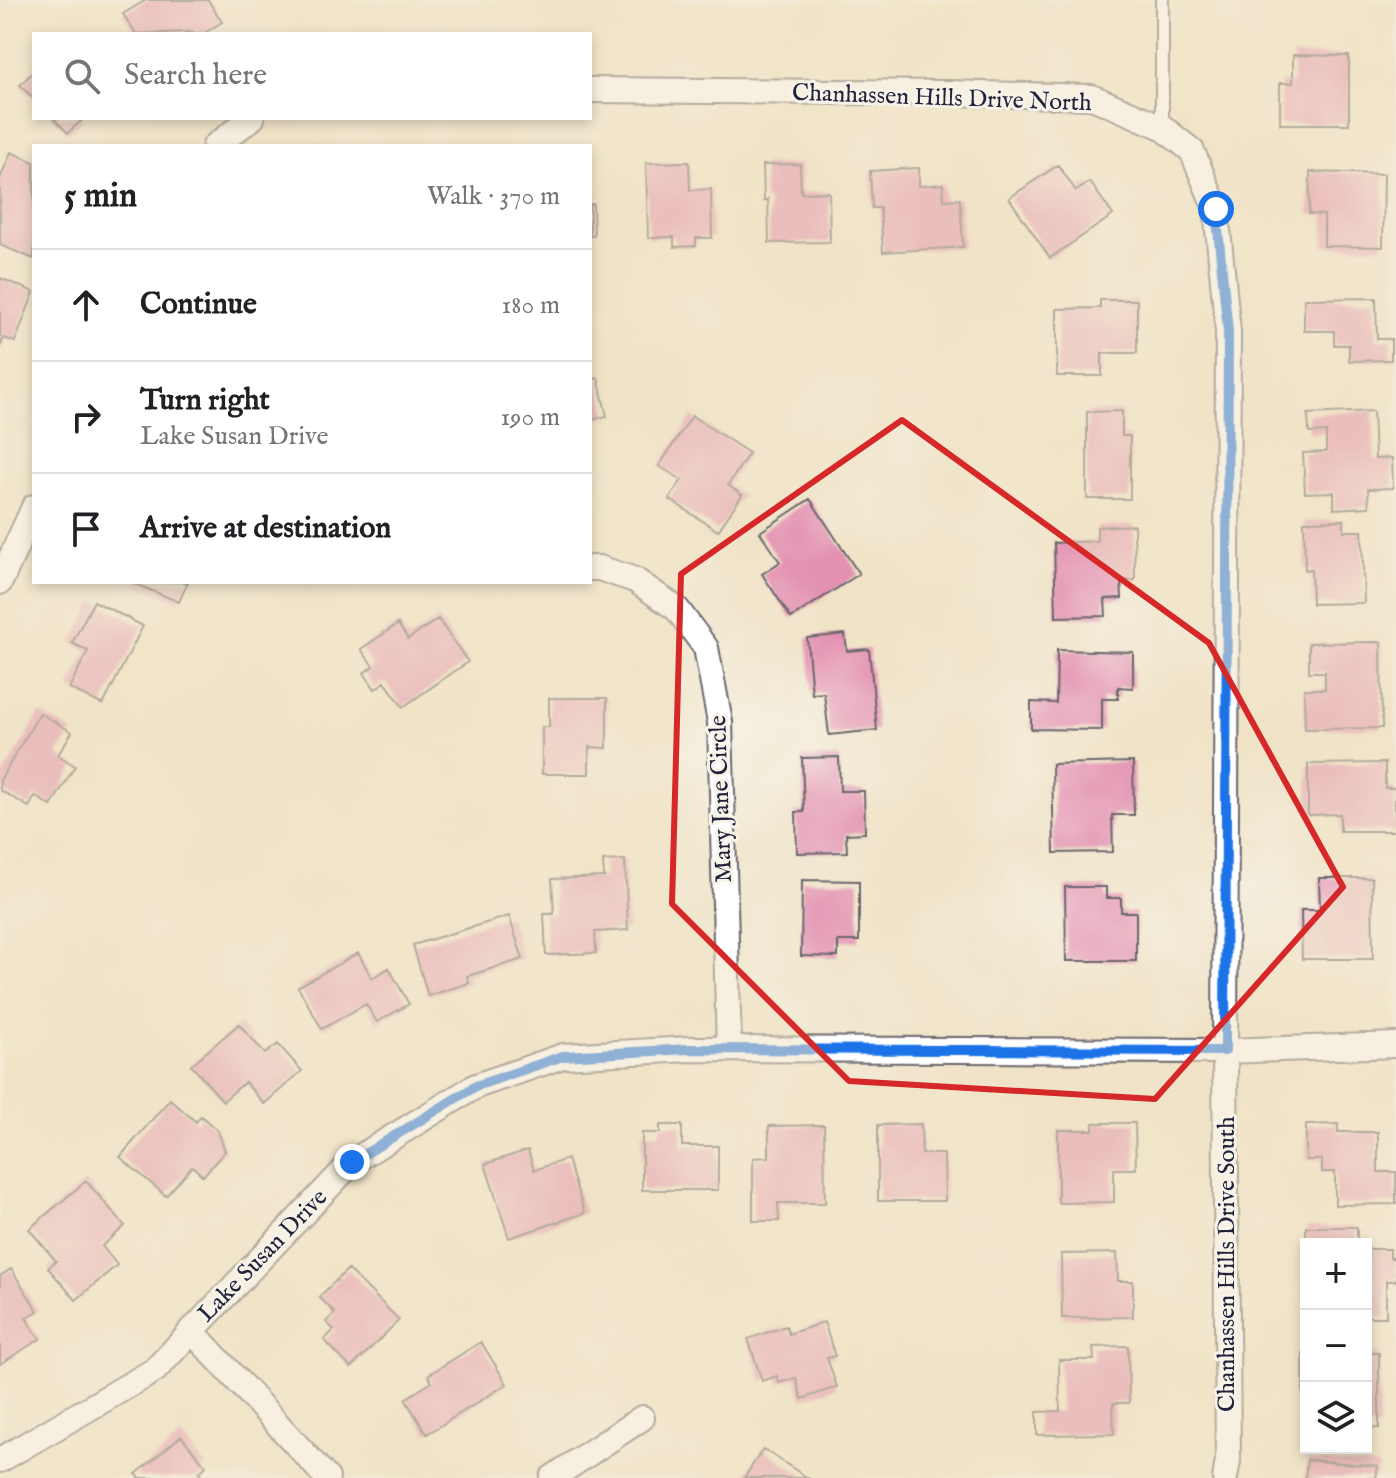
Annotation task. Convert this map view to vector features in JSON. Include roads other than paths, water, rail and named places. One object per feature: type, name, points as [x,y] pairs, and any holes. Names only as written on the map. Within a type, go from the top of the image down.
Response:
[{"type":"street","name":"Chanhassen Hills Drive North","points":[[592,90],[1092,97],[1162,127],[1192,151],[1216,209],[1228,332],[1225,1051]]},
{"type":"street","points":[[218,144],[249,120]]},
{"type":"street","points":[[0,582],[32,511]]},
{"type":"street","name":"Mary Jane Circle","points":[[592,568],[635,580],[677,609],[706,648],[720,722],[729,1049]]},
{"type":"street","name":"Lake Susan Drive","points":[[0,1460],[155,1370],[352,1162],[476,1086],[563,1056],[729,1049],[1225,1051],[1396,1045]]},
{"type":"street","name":"Chanhassen Hills Drive South","points":[[1225,1051],[1228,1461],[1225,1478]]},
{"type":"street","points":[[191,1330],[327,1478]]},
{"type":"street","points":[[552,1478],[642,1418]]},
{"type":"lane","points":[[1162,0],[1162,127]]}]
